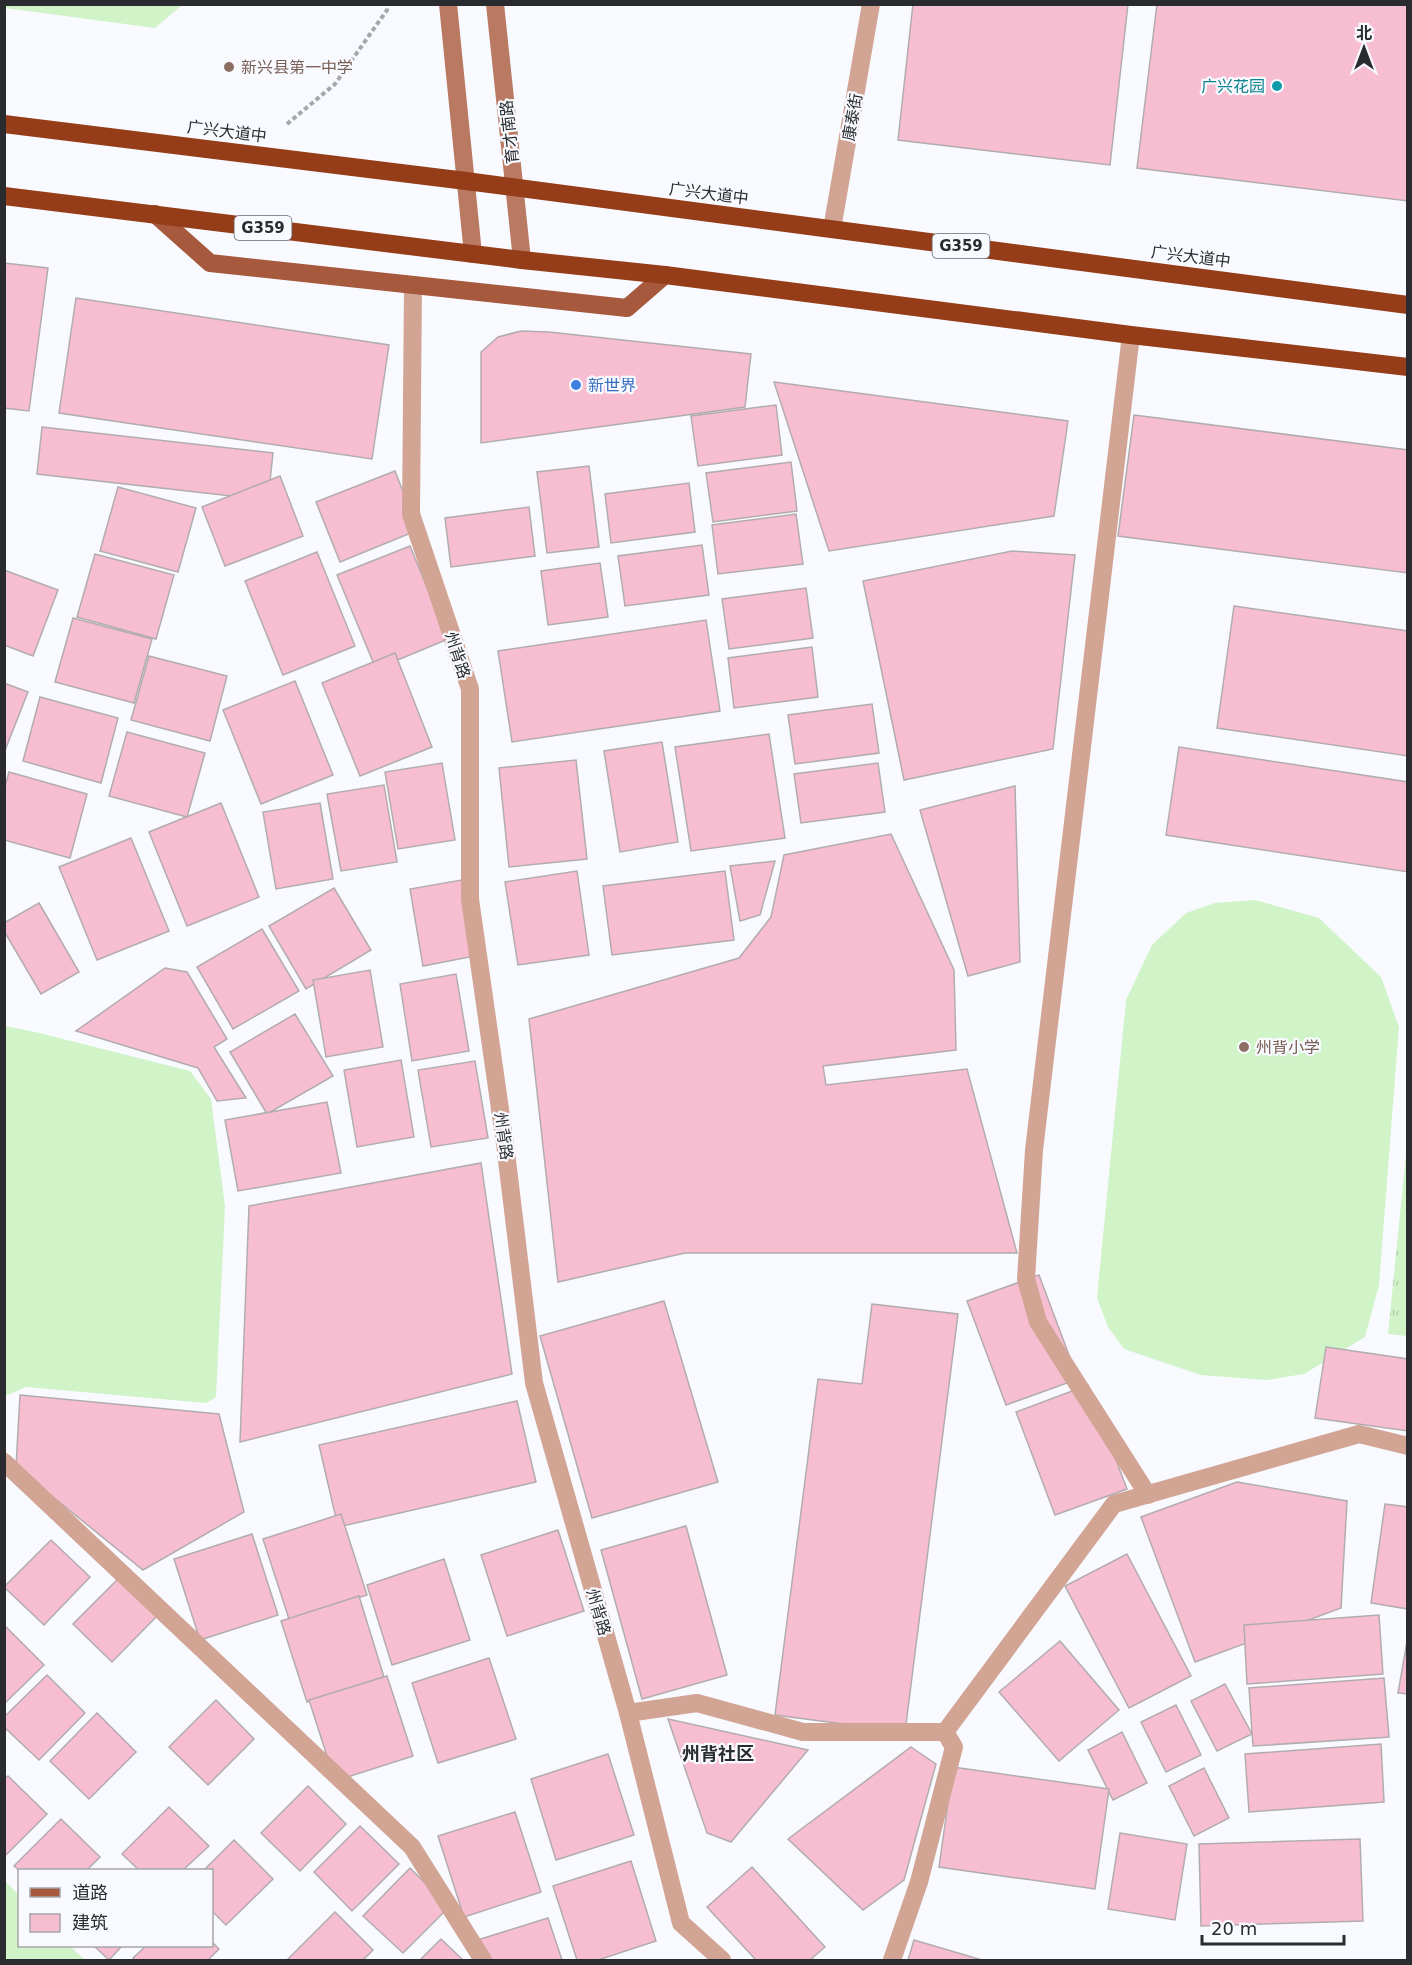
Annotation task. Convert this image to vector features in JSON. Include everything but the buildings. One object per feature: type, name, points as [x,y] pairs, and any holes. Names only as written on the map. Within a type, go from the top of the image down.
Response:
[{"type":"highway","name":"广兴大道中","points":[[4,124],[251,153],[1407,304]]},
{"type":"highway","name":"G359","points":[[4,196],[1407,367]]},
{"type":"main road","points":[[154,214],[210,263],[627,308],[665,275]]},
{"type":"street","points":[[448,4],[473,254]]},
{"type":"street","name":"育才南路","points":[[495,4],[522,260]]},
{"type":"street","name":"康泰街","points":[[832,229],[871,4]]},
{"type":"street","name":"州背路","points":[[413,285],[411,514],[470,689],[470,899],[505,1144],[534,1383],[628,1713],[681,1923],[722,1960]]},
{"type":"street","points":[[1131,335],[1034,1150],[1026,1279],[1038,1322],[1148,1495]]},
{"type":"street","points":[[945,1732],[1114,1503],[1359,1434],[1407,1446]]},
{"type":"street","points":[[4,1462],[412,1847],[483,1960]]},
{"type":"street","points":[[628,1713],[697,1703],[803,1732],[945,1732]]},
{"type":"street","points":[[892,1960],[919,1882],[954,1747],[945,1732]]},
{"type":"path","points":[[251,153],[335,84],[387,10],[387,4]]},
{"type":"green space","points":[[5,4],[182,5],[155,28],[5,8]]},
{"type":"green space","points":[[1255,900],[1319,918],[1381,977],[1399,1027],[1379,1285],[1365,1337],[1304,1374],[1267,1380],[1201,1375],[1124,1349],[1108,1327],[1097,1298],[1126,1000],[1152,945],[1186,913],[1215,903]]},
{"type":"green space","points":[[5,1026],[190,1071],[211,1099],[225,1206],[216,1397],[206,1403],[26,1387],[5,1396]]},
{"type":"green space","points":[[1407,1144],[1407,1336],[1388,1334]]},
{"type":"green space","points":[[4,1880],[18,1894],[18,1947],[71,1947],[85,1960],[5,1960]]},
{"type":"place","name":"新兴县第一中学","points":[[229,67]]},
{"type":"place","name":"广兴花园","points":[[1277,86]]},
{"type":"place","name":"新世界","points":[[576,385]]},
{"type":"place","name":"州背小学","points":[[1244,1047]]},
{"type":"district","name":"州背社区","points":[[718,1754]]}]
